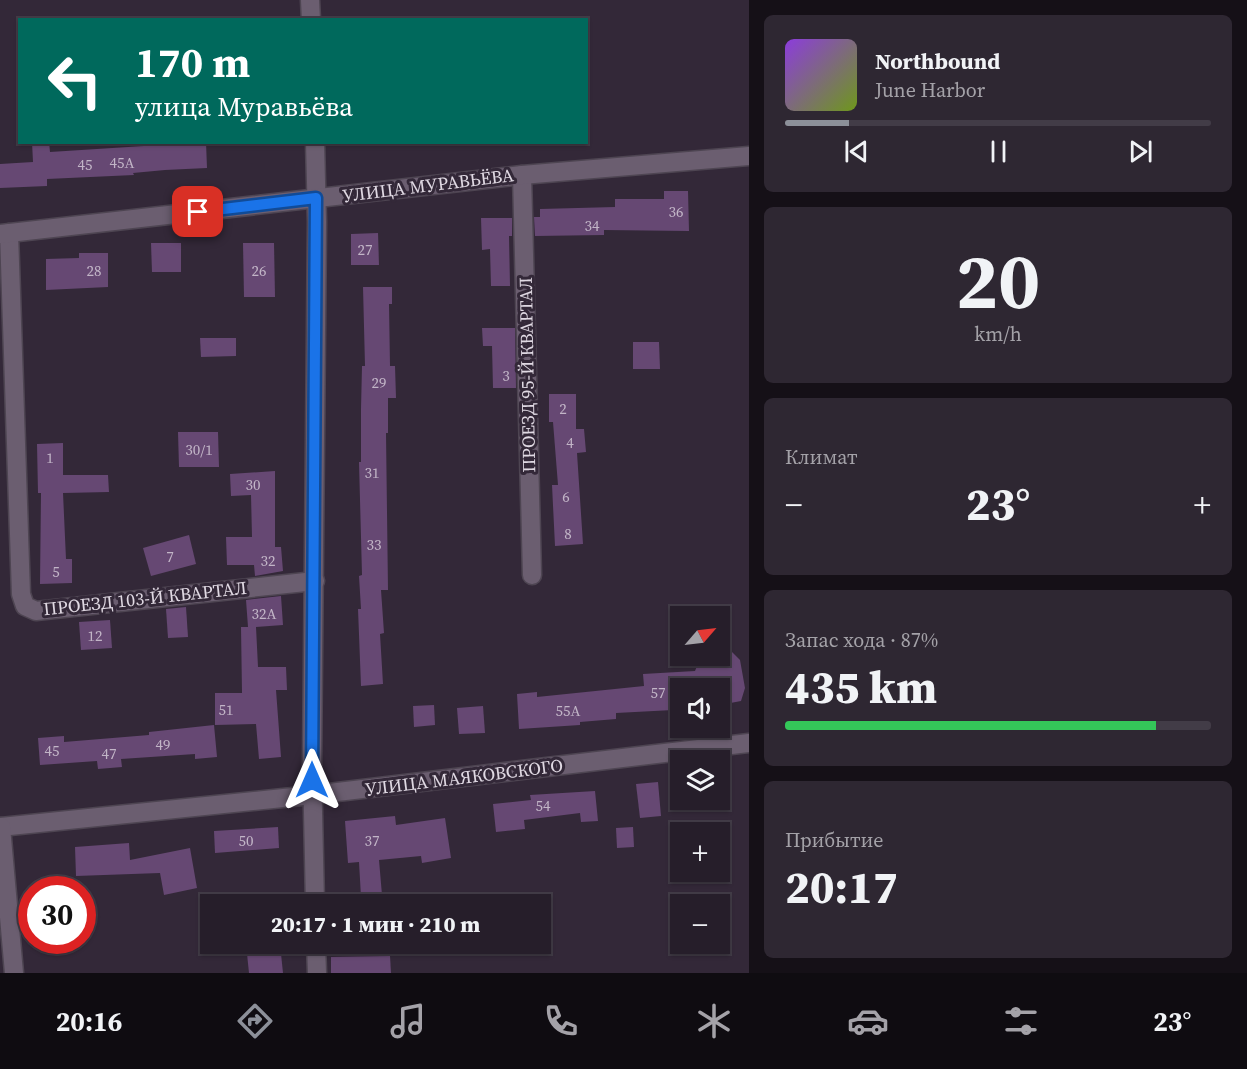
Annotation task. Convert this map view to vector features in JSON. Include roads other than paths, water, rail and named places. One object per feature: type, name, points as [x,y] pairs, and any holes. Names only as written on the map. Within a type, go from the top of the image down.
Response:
[{"type":"street","points":[[310,0],[311,18]]},
{"type":"street","points":[[315,144],[315,581],[312,795],[315,894]]},
{"type":"street","name":"УЛИЦА МУРАВЬЁВА","points":[[5,233],[522,175],[749,156]]},
{"type":"street","name":"ПРОЕЗД 95-Й КВАРТАЛ","points":[[522,175],[532,575]]},
{"type":"street","name":"ПРОЕЗД 103-Й КВАРТАЛ","points":[[5,233],[21,594],[25,606],[36,610],[315,581]]},
{"type":"street","name":"УЛИЦА МАЯКОВСКОГО","points":[[0,827],[312,795],[749,742]]},
{"type":"street","points":[[0,827],[14,973]]},
{"type":"street","points":[[316,954],[317,973]]}]
